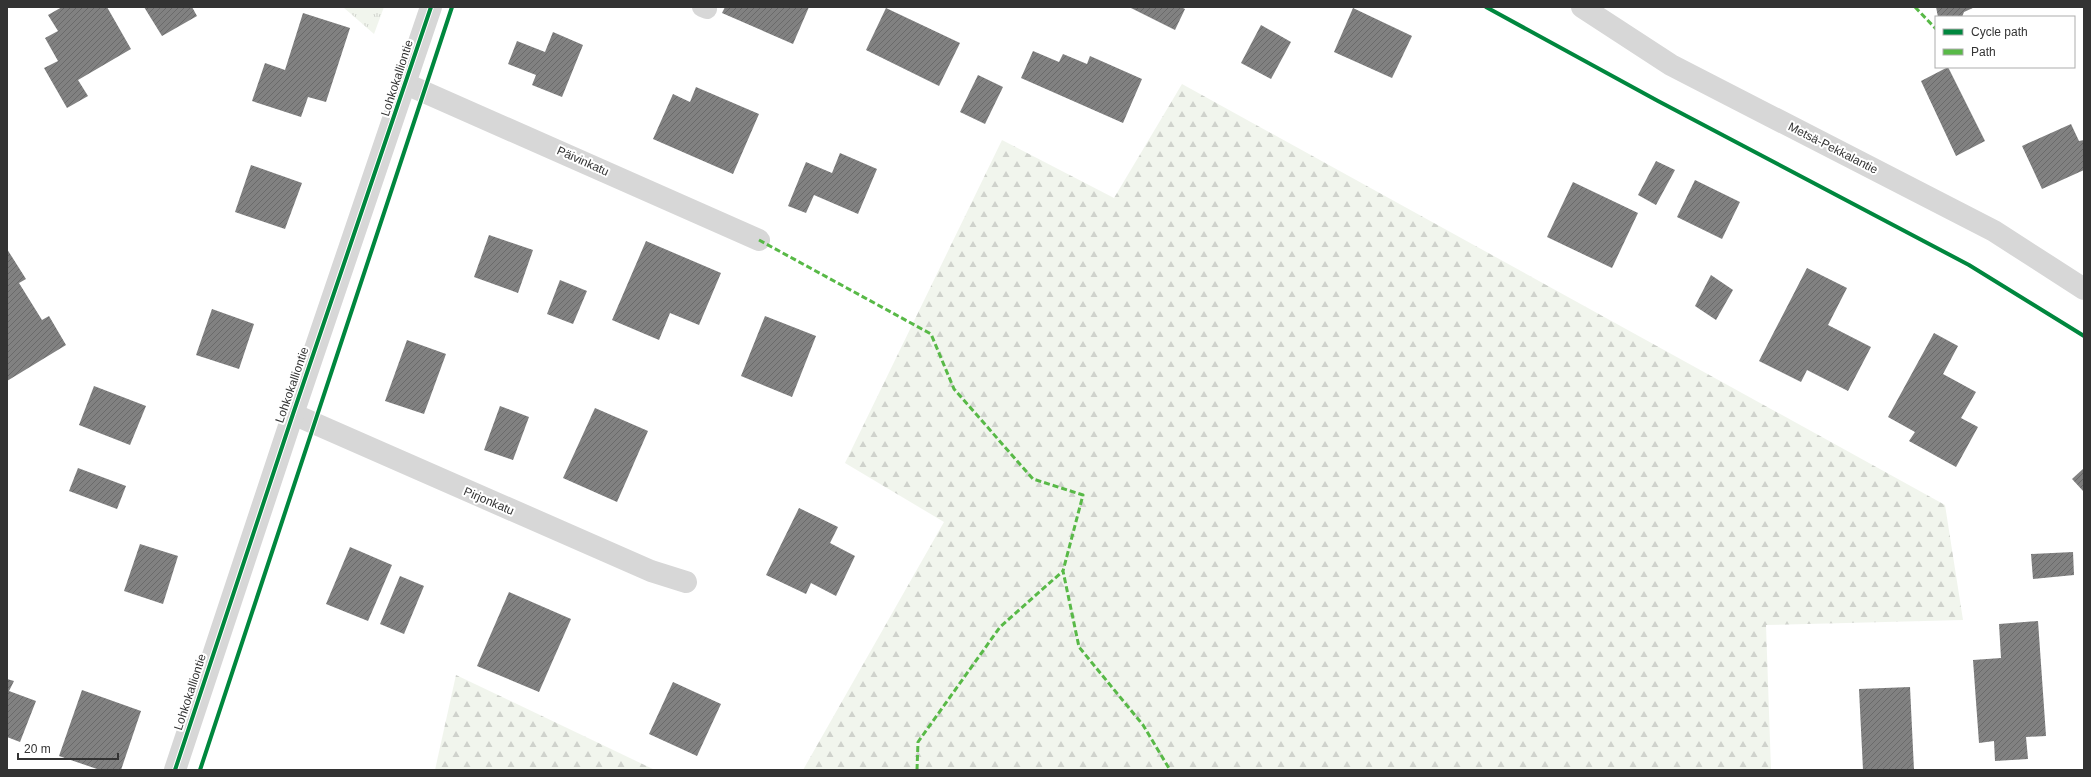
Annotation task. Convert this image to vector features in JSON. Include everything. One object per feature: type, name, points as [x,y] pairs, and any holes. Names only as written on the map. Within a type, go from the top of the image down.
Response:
[{"type":"street","name":"Lohkokalliontie","points":[[175,770],[293,414],[431,7]]},
{"type":"street","name":"Metsä-Pekkalantie","points":[[1582,7],[1671,65],[1994,231],[2084,290]]},
{"type":"street","name":"Päivinkatu","points":[[406,84],[759,240]]},
{"type":"street","name":"Pirjonkatu","points":[[293,414],[651,571],[686,582]]},
{"type":"green space","points":[[343,7],[384,7],[374,34]]},
{"type":"green space","points":[[1182,84],[1945,505],[1963,620],[1766,625],[1771,770],[803,770],[944,522],[845,463],[1002,140],[1114,198]]},
{"type":"green space","points":[[456,675],[655,770],[435,770]]},
{"type":"building","points":[[62,7],[107,7],[131,49],[78,80],[88,96],[67,108],[44,68],[58,61],[45,38],[58,31],[48,15]]},
{"type":"building","points":[[144,7],[192,7],[197,16],[162,36]]},
{"type":"building","points":[[725,7],[809,7],[793,44],[722,13]]},
{"type":"building","points":[[1129,7],[1181,7],[1185,9],[1175,30]]},
{"type":"building","points":[[1936,7],[1975,7],[1964,12],[1962,16],[1938,16]]},
{"type":"building","points":[[886,8],[960,43],[939,86],[866,50]]},
{"type":"building","points":[[1353,8],[1412,36],[1392,78],[1334,52]]},
{"type":"building","points":[[303,13],[350,28],[326,102],[308,97],[301,117],[252,101],[265,63],[285,70]]},
{"type":"building","points":[[1261,25],[1291,42],[1271,79],[1241,63]]},
{"type":"building","points":[[553,32],[583,45],[562,97],[532,85],[536,75],[508,64],[517,41],[545,52]]},
{"type":"building","points":[[1033,51],[1059,62],[1063,54],[1087,64],[1090,56],[1142,79],[1123,123],[1021,78]]},
{"type":"building","points":[[1948,68],[1985,141],[1956,156],[1921,81]]},
{"type":"building","points":[[978,75],[1003,87],[985,124],[960,112]]},
{"type":"building","points":[[696,87],[759,114],[733,174],[653,139],[673,94],[690,102]]},
{"type":"building","points":[[2071,124],[2079,141],[2084,140],[2084,170],[2042,189],[2022,146]]},
{"type":"building","points":[[840,153],[877,169],[858,214],[814,195],[806,213],[788,206],[806,162],[832,173]]},
{"type":"building","points":[[1656,161],[1675,170],[1656,205],[1638,195]]},
{"type":"building","points":[[251,165],[302,183],[285,229],[235,212]]},
{"type":"building","points":[[1695,180],[1740,202],[1722,239],[1677,217]]},
{"type":"building","points":[[1573,182],[1638,213],[1612,268],[1547,237]]},
{"type":"building","points":[[489,235],[533,250],[518,293],[474,277]]},
{"type":"building","points":[[646,241],[721,273],[699,325],[670,313],[659,340],[612,320]]},
{"type":"building","points":[[7,249],[26,279],[19,283],[42,320],[49,316],[66,345],[7,381]]},
{"type":"building","points":[[1807,268],[1847,288],[1828,325],[1871,347],[1848,391],[1807,370],[1801,382],[1759,361]]},
{"type":"building","points":[[1711,275],[1733,290],[1716,320],[1695,306]]},
{"type":"building","points":[[560,280],[587,291],[573,324],[547,314]]},
{"type":"building","points":[[212,309],[254,324],[239,369],[196,355]]},
{"type":"building","points":[[765,316],[816,336],[792,397],[741,376]]},
{"type":"building","points":[[1934,333],[1958,346],[1943,374],[1976,392],[1961,418],[1978,427],[1956,467],[1909,441],[1915,432],[1888,417]]},
{"type":"building","points":[[407,340],[446,354],[424,414],[385,401]]},
{"type":"building","points":[[94,386],[146,406],[130,445],[79,425]]},
{"type":"building","points":[[500,406],[529,417],[513,460],[484,450]]},
{"type":"building","points":[[595,408],[648,431],[617,502],[563,478]]},
{"type":"building","points":[[78,468],[126,486],[117,509],[69,491]]},
{"type":"building","points":[[2084,468],[2084,492],[2072,479]]},
{"type":"building","points":[[799,508],[838,527],[830,543],[855,556],[836,596],[811,583],[806,594],[766,575]]},
{"type":"building","points":[[140,544],[178,556],[163,604],[124,591]]},
{"type":"building","points":[[350,547],[392,565],[368,621],[326,604]]},
{"type":"building","points":[[2073,552],[2074,575],[2033,579],[2031,554]]},
{"type":"building","points":[[400,576],[424,586],[404,634],[380,624]]},
{"type":"building","points":[[509,592],[571,619],[539,692],[477,666]]},
{"type":"building","points":[[2038,621],[2046,736],[2026,737],[2028,759],[1995,761],[1994,741],[1979,743],[1973,660],[2001,658],[1999,624]]},
{"type":"building","points":[[7,679],[14,681],[9,691],[36,701],[20,742],[7,737]]},
{"type":"building","points":[[673,682],[721,704],[697,756],[649,734]]},
{"type":"building","points":[[1910,687],[1914,770],[1863,770],[1859,689]]},
{"type":"building","points":[[82,690],[141,711],[121,770],[100,770],[59,756]]},
{"type":"marked path","points":[[1915,7],[1935,28]]},
{"type":"marked path","points":[[759,240],[931,334],[954,389],[1033,479],[1083,495],[1063,571],[1079,647],[1143,725],[1170,770]]},
{"type":"marked path","points":[[917,770],[918,742],[1000,627],[1063,571]]},
{"type":"cycle path","points":[[175,770],[293,414],[431,7]]},
{"type":"cycle path","points":[[200,770],[452,7]]},
{"type":"cycle path","points":[[1486,7],[1658,101],[1969,265],[2084,336]]}]
